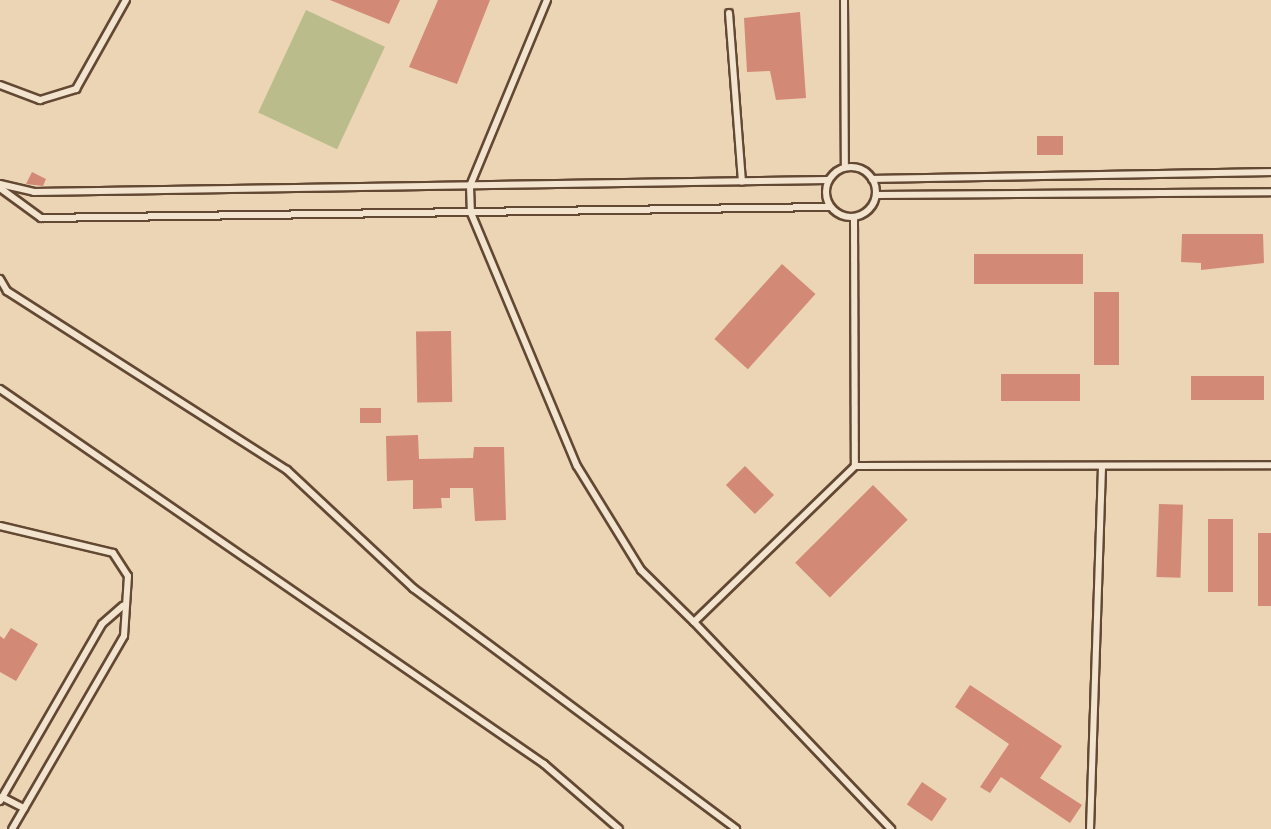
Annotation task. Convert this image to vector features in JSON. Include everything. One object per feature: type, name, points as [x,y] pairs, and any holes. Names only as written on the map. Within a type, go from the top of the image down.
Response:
[{"type":"lane","points":[[0,85],[40,100],[76,89],[126,0]]},
{"type":"lane","points":[[547,0],[470,186],[471,213],[577,466],[641,570],[891,829]]},
{"type":"lane","points":[[844,0],[845,167]]},
{"type":"lane","points":[[729,13],[742,181]]},
{"type":"lane","points":[[0,186],[34,192],[828,180],[845,167],[861,169],[872,179],[876,195],[869,209],[854,217]]},
{"type":"lane","points":[[872,179],[1271,172]]},
{"type":"lane","points":[[828,180],[830,207]]},
{"type":"lane","points":[[0,186],[41,218],[830,207],[854,217]]},
{"type":"lane","points":[[876,195],[1271,192]]},
{"type":"lane","points":[[854,217],[855,466]]},
{"type":"lane","points":[[0,279],[7,291],[287,470],[413,588],[736,829]]},
{"type":"lane","points":[[0,389],[544,764],[619,829]]},
{"type":"lane","points":[[694,622],[855,466],[1271,465]]},
{"type":"lane","points":[[1090,829],[1102,466]]},
{"type":"lane","points":[[0,526],[113,553],[128,576],[123,606],[124,636],[12,829]]},
{"type":"lane","points":[[24,808],[1,798],[102,624],[123,606]]},
{"type":"green space","points":[[306,10],[385,47],[337,149],[258,112]]},
{"type":"building","points":[[330,0],[400,0],[389,24]]},
{"type":"building","points":[[438,0],[490,0],[457,84],[409,67]]},
{"type":"building","points":[[800,12],[806,98],[776,100],[770,71],[747,72],[744,18]]},
{"type":"building","points":[[1037,136],[1063,136],[1063,155],[1037,155]]},
{"type":"building","points":[[32,172],[46,179],[43,186],[26,184]]},
{"type":"building","points":[[1182,234],[1263,234],[1264,263],[1201,270],[1201,263],[1181,262]]},
{"type":"building","points":[[974,254],[1083,254],[1083,284],[974,284]]},
{"type":"building","points":[[782,264],[815,294],[748,369],[714,339]]},
{"type":"building","points":[[1094,292],[1119,292],[1119,365],[1094,365]]},
{"type":"building","points":[[451,331],[452,402],[417,403],[416,332]]},
{"type":"building","points":[[1001,374],[1080,374],[1080,401],[1001,401]]},
{"type":"building","points":[[1191,376],[1264,376],[1264,400],[1191,400]]},
{"type":"building","points":[[360,408],[381,408],[381,423],[360,423]]},
{"type":"building","points":[[418,435],[419,459],[473,458],[474,447],[504,447],[506,520],[475,521],[473,488],[450,488],[450,498],[441,498],[442,508],[413,509],[413,480],[387,481],[386,436]]},
{"type":"building","points":[[745,466],[774,495],[755,514],[726,485]]},
{"type":"building","points":[[873,485],[908,520],[830,597],[795,563]]},
{"type":"building","points":[[1159,504],[1183,505],[1180,578],[1156,577]]},
{"type":"building","points":[[1208,519],[1233,519],[1233,592],[1208,592]]},
{"type":"building","points":[[1258,533],[1271,533],[1271,606],[1258,606]]},
{"type":"building","points":[[11,628],[38,644],[16,681],[0,672],[0,636],[4,639]]},
{"type":"building","points":[[970,685],[1062,746],[1040,778],[1082,805],[1070,823],[1001,777],[990,793],[980,787],[1009,744],[955,707]]},
{"type":"building","points":[[922,782],[947,799],[932,821],[907,804]]}]
